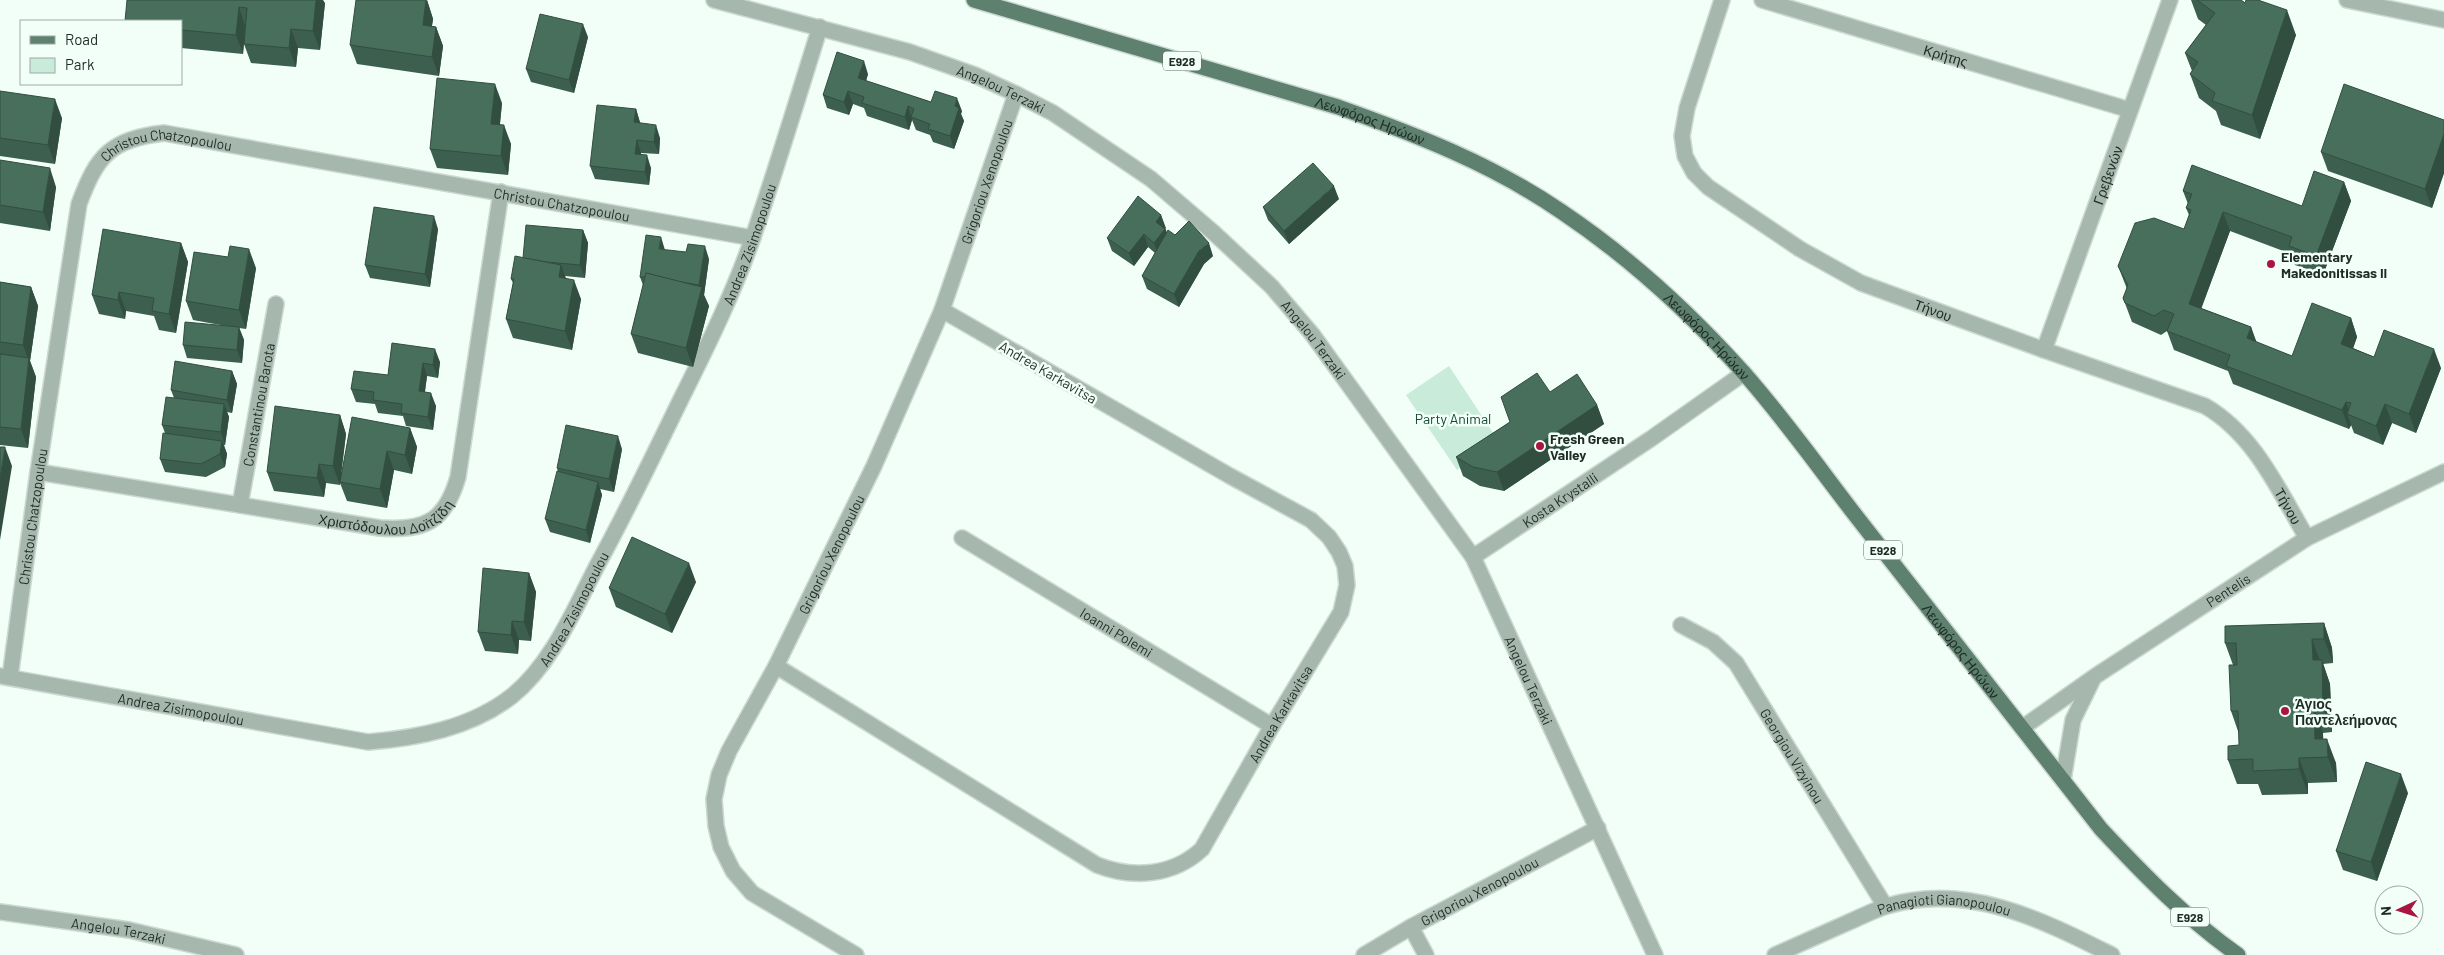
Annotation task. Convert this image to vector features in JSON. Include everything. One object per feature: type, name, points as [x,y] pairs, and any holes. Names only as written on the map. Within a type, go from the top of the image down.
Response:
[{"type":"main road","name":"Λεωφόρος Ηρώων","points":[[974,0],[1338,107],[1461,154],[1561,211],[1616,251],[1673,300],[1744,373],[2102,829],[2144,875],[2183,912],[2238,955]]},
{"type":"street","name":"Angelou Terzaki","points":[[714,0],[910,52],[975,75],[1053,113],[1151,178],[1272,288],[1312,334],[1473,557],[1655,955]]},
{"type":"street","name":"Τήνου","points":[[1722,0],[1687,108],[1682,136],[1685,156],[1694,173],[1729,203],[1861,283],[2205,406],[2219,414],[2263,462],[2307,538]]},
{"type":"street","name":"Κρήτης","points":[[1762,0],[2130,110]]},
{"type":"street","name":"Γρεβενών","points":[[2044,350],[2170,0]]},
{"type":"street","points":[[2357,2],[2444,20]]},
{"type":"street","name":"Andrea Zisimopoulou","points":[[5,677],[368,742],[423,735],[482,714],[511,697],[530,678],[550,652],[630,506],[714,332],[752,238],[820,27]]},
{"type":"street","name":"Grigoriou Xenopoulou","points":[[856,955],[752,893],[733,871],[721,847],[716,826],[714,800],[719,775],[729,751],[776,666],[874,466],[942,310],[1016,94]]},
{"type":"street","name":"Christou Chatzopoulou","points":[[5,677],[79,204],[90,176],[102,158],[126,140],[164,133],[752,238]]},
{"type":"street","name":"Χριστόδουλου Δοϊτζίδη","points":[[38,472],[380,528],[414,528],[433,521],[445,510],[453,495],[458,477],[501,192]]},
{"type":"street","name":"Constantinou Barota","points":[[240,505],[276,304]]},
{"type":"street","name":"Andrea Karkavitsa","points":[[776,666],[1097,865],[1113,871],[1134,874],[1156,872],[1190,861],[1202,849],[1272,726],[1341,612],[1347,585],[1345,566],[1329,537],[1311,520],[1230,476],[942,310]]},
{"type":"street","name":"Kosta Krystalli","points":[[1473,557],[1652,438],[1744,373]]},
{"type":"street","name":"Pentelis","points":[[2022,728],[2094,677],[2307,538],[2444,472]]},
{"type":"street","name":"Ioanni Polemi","points":[[962,538],[1272,726]]},
{"type":"street","name":"Georgiou Vizyinou","points":[[1680,625],[1713,642],[1736,663],[1885,906]]},
{"type":"street","points":[[2063,780],[2072,720],[2094,677]]},
{"type":"street","name":"Grigoriou Xenopoulou","points":[[1364,955],[1411,927],[1598,828]]},
{"type":"street","name":"Panagioti Gianopoulou","points":[[1776,955],[1885,906],[1906,901],[1936,898],[1972,901],[2044,921],[2112,955]]},
{"type":"street","name":"Angelou Terzaki","points":[[0,912],[129,930],[236,955]]},
{"type":"street","points":[[1411,927],[1426,955]]},
{"type":"green space","name":"Party Animal","points":[[1449,366],[1499,442],[1457,470],[1406,395]]},
{"type":"building","points":[[127,0],[316,0],[313,31],[291,29],[289,48],[244,44],[247,8],[239,7],[236,35],[182,30],[182,20],[125,20]]},
{"type":"building","points":[[356,0],[426,0],[423,25],[436,27],[432,57],[350,45]]},
{"type":"building","points":[[2197,0],[2241,0],[2245,3],[2246,0],[2258,0],[2287,10],[2252,115],[2212,101],[2215,93],[2190,74],[2198,62],[2185,53],[2215,13]]},
{"type":"building","points":[[540,14],[583,24],[569,80],[526,69]]},
{"type":"building","points":[[837,52],[864,61],[858,78],[931,102],[935,91],[957,98],[955,106],[959,108],[950,136],[928,129],[930,124],[911,117],[914,109],[908,106],[905,117],[862,103],[864,97],[848,91],[844,102],[823,95]]},
{"type":"building","points":[[437,78],[495,84],[491,124],[504,125],[501,156],[430,149]]},
{"type":"building","points":[[2344,84],[2444,120],[2444,134],[2425,189],[2321,152]]},
{"type":"building","points":[[0,91],[55,99],[48,145],[0,138]]},
{"type":"building","points":[[597,105],[636,109],[634,122],[656,125],[654,142],[637,140],[635,154],[647,155],[645,172],[590,166]]},
{"type":"building","points":[[0,160],[50,168],[43,212],[0,205]]},
{"type":"building","points":[[1313,163],[1334,186],[1284,231],[1263,207]]},
{"type":"building","points":[[2192,165],[2302,206],[2314,171],[2344,182],[2316,256],[2289,246],[2292,237],[2223,212],[2189,304],[2251,327],[2247,338],[2292,356],[2312,303],[2351,318],[2341,344],[2374,357],[2384,330],[2434,349],[2409,414],[2385,404],[2376,426],[2347,414],[2351,403],[2346,402],[2342,410],[2226,366],[2230,355],[2167,331],[2174,314],[2164,310],[2154,316],[2125,303],[2123,298],[2128,285],[2118,266],[2135,223],[2154,218],[2184,229],[2191,210],[2186,208],[2192,194],[2183,191]]},
{"type":"building","points":[[1138,196],[1161,215],[1156,222],[1165,229],[1154,243],[1144,234],[1129,253],[1107,238]]},
{"type":"building","points":[[374,207],[434,216],[425,274],[365,265]]},
{"type":"building","points":[[1189,221],[1209,243],[1199,251],[1174,294],[1142,276],[1168,230],[1175,235]]},
{"type":"building","points":[[526,225],[583,230],[580,265],[523,258]]},
{"type":"building","points":[[103,229],[181,243],[169,314],[152,311],[154,298],[119,292],[118,300],[92,295]]},
{"type":"building","points":[[646,235],[661,237],[659,249],[686,252],[688,244],[705,246],[699,285],[646,273],[645,277],[640,277]]},
{"type":"building","points":[[230,246],[249,249],[239,310],[186,301],[194,252],[228,257]]},
{"type":"building","points":[[515,256],[561,265],[559,277],[574,280],[565,331],[506,319],[514,279],[511,279]]},
{"type":"building","points":[[646,273],[702,287],[686,348],[631,334]]},
{"type":"building","points":[[0,282],[31,287],[23,345],[0,342]]},
{"type":"building","points":[[185,322],[239,327],[237,350],[183,345]]},
{"type":"building","points":[[392,343],[435,349],[433,365],[423,363],[419,391],[431,393],[428,417],[401,413],[402,404],[373,400],[374,392],[351,389],[354,371],[388,375]]},
{"type":"building","points":[[0,354],[29,358],[21,429],[0,427]]},
{"type":"building","points":[[175,361],[232,371],[227,400],[171,390]]},
{"type":"building","points":[[1537,373],[1550,392],[1577,374],[1597,405],[1497,472],[1473,467],[1456,457],[1510,422],[1501,397]]},
{"type":"building","points":[[166,397],[224,404],[221,432],[162,425]]},
{"type":"building","points":[[275,406],[340,415],[333,466],[319,464],[317,478],[267,472]]},
{"type":"building","points":[[352,417],[410,428],[405,455],[387,451],[380,489],[340,482]]},
{"type":"building","points":[[566,425],[618,436],[609,479],[557,468]]},
{"type":"building","points":[[163,433],[222,441],[220,454],[201,464],[160,459]]},
{"type":"building","points":[[0,447],[5,447],[0,479]]},
{"type":"building","points":[[557,471],[598,482],[586,530],[545,519]]},
{"type":"building","points":[[632,537],[689,563],[665,614],[609,588]]},
{"type":"building","points":[[483,568],[529,573],[524,622],[512,621],[511,635],[478,632]]},
{"type":"building","name":"Άγιος Παντελεήμονας","points":[[2324,623],[2324,639],[2312,639],[2313,660],[2322,660],[2323,708],[2314,708],[2315,739],[2327,739],[2328,757],[2299,758],[2299,769],[2253,771],[2253,759],[2228,760],[2228,746],[2239,745],[2238,711],[2231,711],[2229,665],[2237,665],[2236,643],[2225,643],[2225,626]]},
{"type":"building","points":[[2366,762],[2401,774],[2371,862],[2336,851]]},
{"type":"place","name":"Elementary Makedonitissas II","points":[[2271,264]]},
{"type":"place","name":"Fresh Green Valley","points":[[1540,446]]},
{"type":"place","name":"Άγιος Παντελεήμονας","points":[[2285,711]]}]
